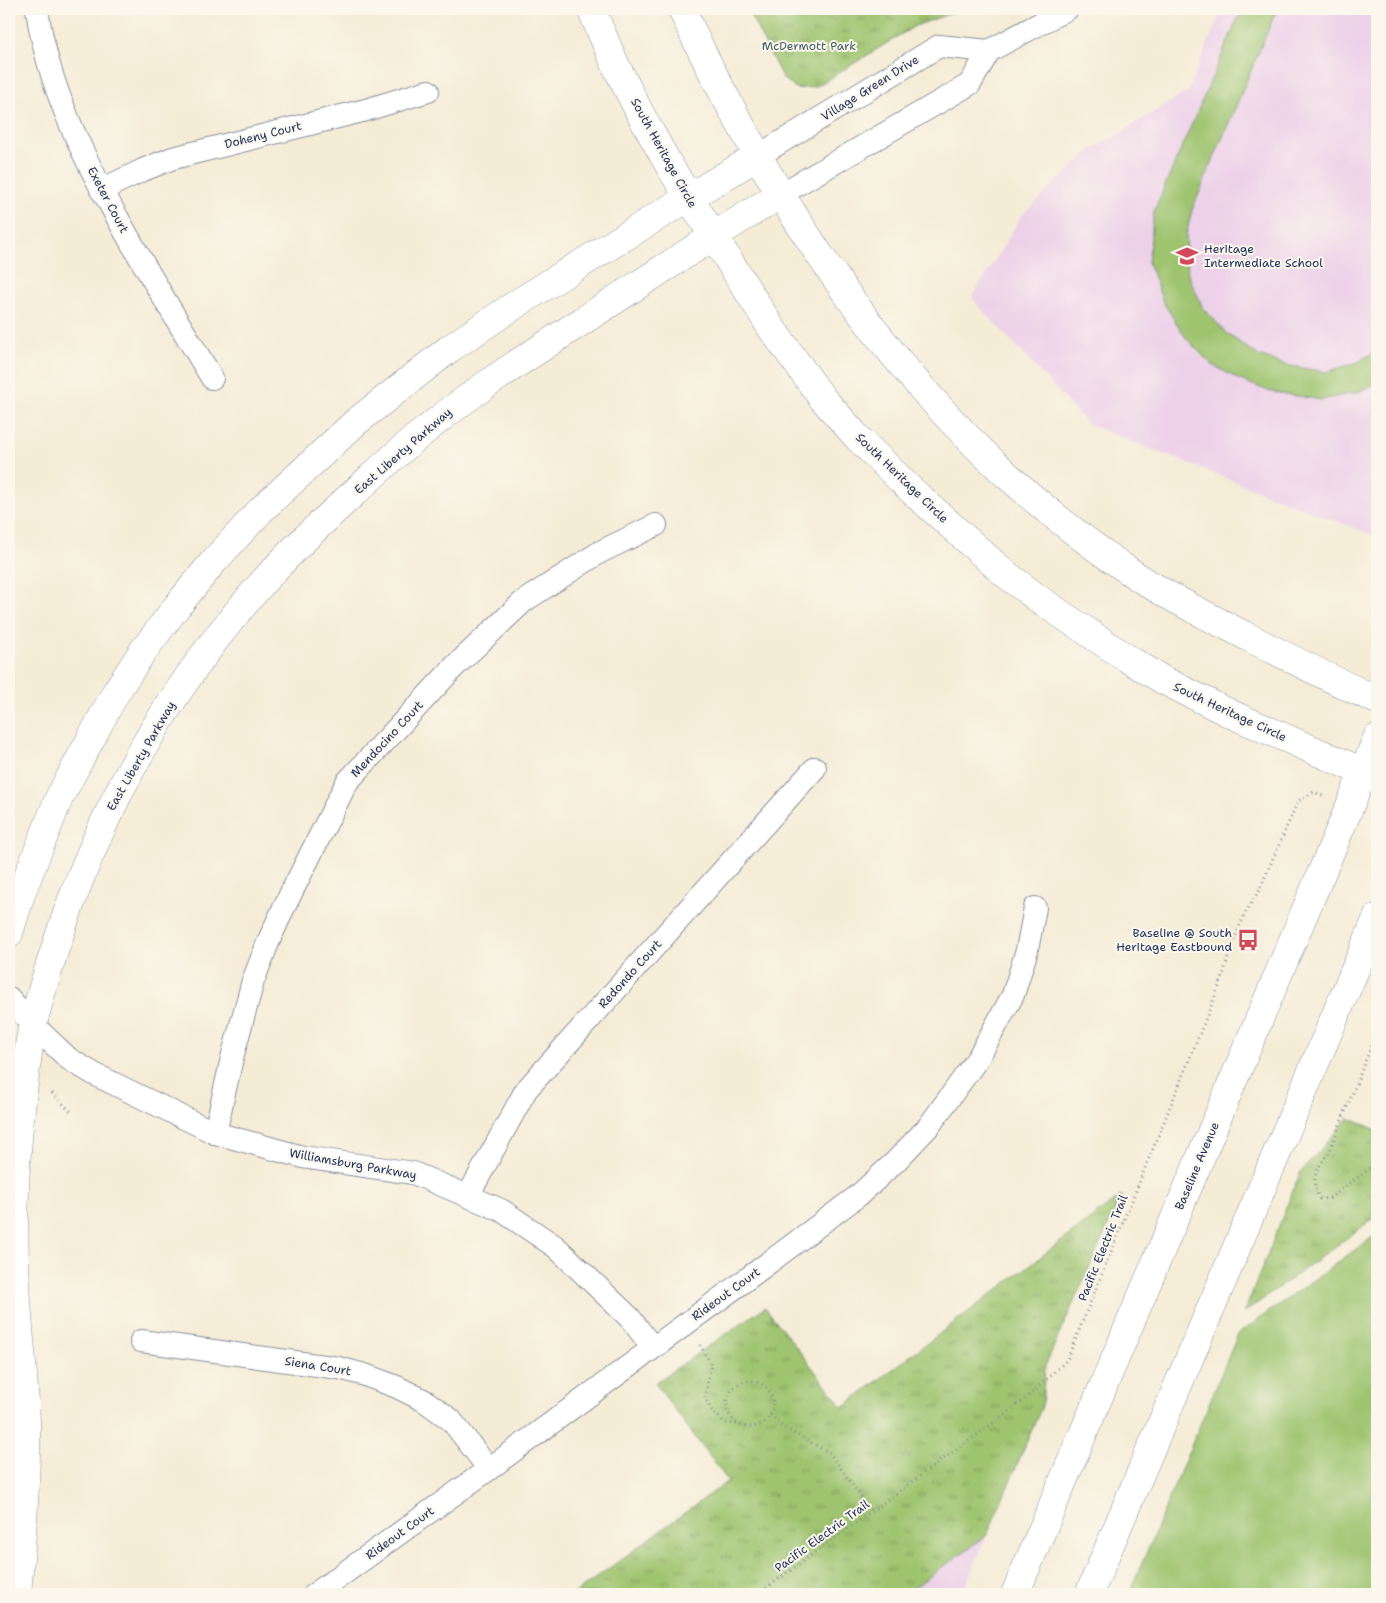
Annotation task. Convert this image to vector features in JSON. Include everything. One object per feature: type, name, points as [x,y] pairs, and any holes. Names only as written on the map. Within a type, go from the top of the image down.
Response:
[{"type":"street","name":"Exeter Court","points":[[37,9],[47,60],[69,124],[133,246],[212,378]]},
{"type":"street","name":"South Heritage Circle","points":[[591,9],[616,66],[642,117],[688,198],[772,329],[824,399],[857,437],[910,489],[1003,572],[1040,600],[1125,657],[1163,680],[1231,714],[1370,774]]},
{"type":"street","points":[[682,9],[739,124],[814,247],[890,352],[923,392],[966,438],[1014,483],[1093,546],[1127,570],[1174,599],[1345,686],[1377,700]]},
{"type":"street","points":[[781,194],[970,84],[989,51],[1067,9]]},
{"type":"street","name":"Village Green Drive","points":[[758,156],[939,46],[989,51]]},
{"type":"street","name":"Doheny Court","points":[[102,190],[173,158],[366,110],[428,91]]},
{"type":"street","points":[[9,933],[22,891],[59,798],[116,692],[143,651],[178,605],[214,561],[261,510],[356,422],[449,350],[521,301],[758,156]]},
{"type":"street","name":"East Liberty Parkway","points":[[17,1594],[24,1519],[26,1456],[24,1379],[16,1287],[14,1184],[33,1025],[52,957],[75,890],[99,832],[129,772],[166,710],[208,650],[257,589],[309,534],[381,468],[438,420],[531,354],[781,194]]},
{"type":"street","name":"Mendocino Court","points":[[215,1133],[232,1058],[253,982],[285,904],[347,782],[454,667],[524,601],[600,552],[656,525]]},
{"type":"street","name":"Baseline Avenue","points":[[1015,1594],[1349,808],[1370,774],[1377,738]]},
{"type":"street","name":"Redondo Court","points":[[468,1196],[526,1090],[815,768]]},
{"type":"street","name":"Rideout Court","points":[[315,1594],[489,1469],[859,1195],[896,1161],[929,1126],[978,1058],[1013,995],[1027,950],[1035,908]]},
{"type":"street","points":[[1089,1594],[1377,918]]},
{"type":"street","name":"Williamsburg Parkway","points":[[9,998],[33,1025],[69,1059],[94,1074],[215,1133],[303,1157],[413,1173],[501,1210],[556,1247],[630,1318],[653,1348]]},
{"type":"street","name":"Siena Court","points":[[141,1341],[339,1368],[365,1375],[397,1387],[425,1401],[451,1420],[489,1469]]},
{"type":"path","name":"Pacific Electric Trail","points":[[758,1594],[1023,1401],[1067,1360],[1222,979],[1230,950],[1245,913],[1259,891],[1298,801],[1314,792]]},
{"type":"path","points":[[1377,1032],[1329,1152],[1316,1173],[1314,1180],[1315,1191],[1320,1199],[1330,1198],[1377,1163]]},
{"type":"path","points":[[698,1342],[711,1364],[705,1398],[712,1413],[726,1423],[740,1424]]},
{"type":"path","points":[[756,1381],[768,1390],[773,1402],[770,1415],[760,1424],[748,1427],[740,1424],[728,1414],[727,1401],[732,1389],[738,1383],[756,1381]]},
{"type":"path","points":[[770,1415],[783,1427],[830,1453],[871,1511]]},
{"type":"shaded area","name":"Heritage Intermediate School","points":[[1222,9],[1377,9],[1377,537],[1087,424],[972,298],[1022,215],[1088,153],[1188,91]]},
{"type":"shaded area","points":[[987,1535],[962,1594],[905,1594]]},
{"type":"green space","name":"McDermott Park","points":[[747,9],[963,9],[915,26],[817,86],[797,89],[783,79]]},
{"type":"green space","points":[[1242,9],[1277,9],[1192,210],[1186,235],[1188,274],[1202,306],[1226,333],[1259,356],[1285,365],[1326,372],[1358,362],[1377,350],[1377,383],[1358,392],[1322,400],[1271,392],[1238,379],[1212,365],[1186,338],[1163,302],[1148,262],[1154,211]]},
{"type":"green space","points":[[1348,1118],[1377,1130],[1377,1216],[1244,1313],[1300,1173]]},
{"type":"green space","points":[[1122,1195],[1045,1366],[1042,1406],[987,1535],[905,1594],[574,1594],[728,1481],[655,1383],[765,1307],[843,1407]]},
{"type":"green space","points":[[1377,1234],[1377,1594],[1129,1594],[1238,1334]]},
{"type":"place","name":"Heritage Intermediate School","points":[[1187,256]]},
{"type":"place","name":"Baseline @ South Heritage Eastbound","points":[[1248,940]]}]
